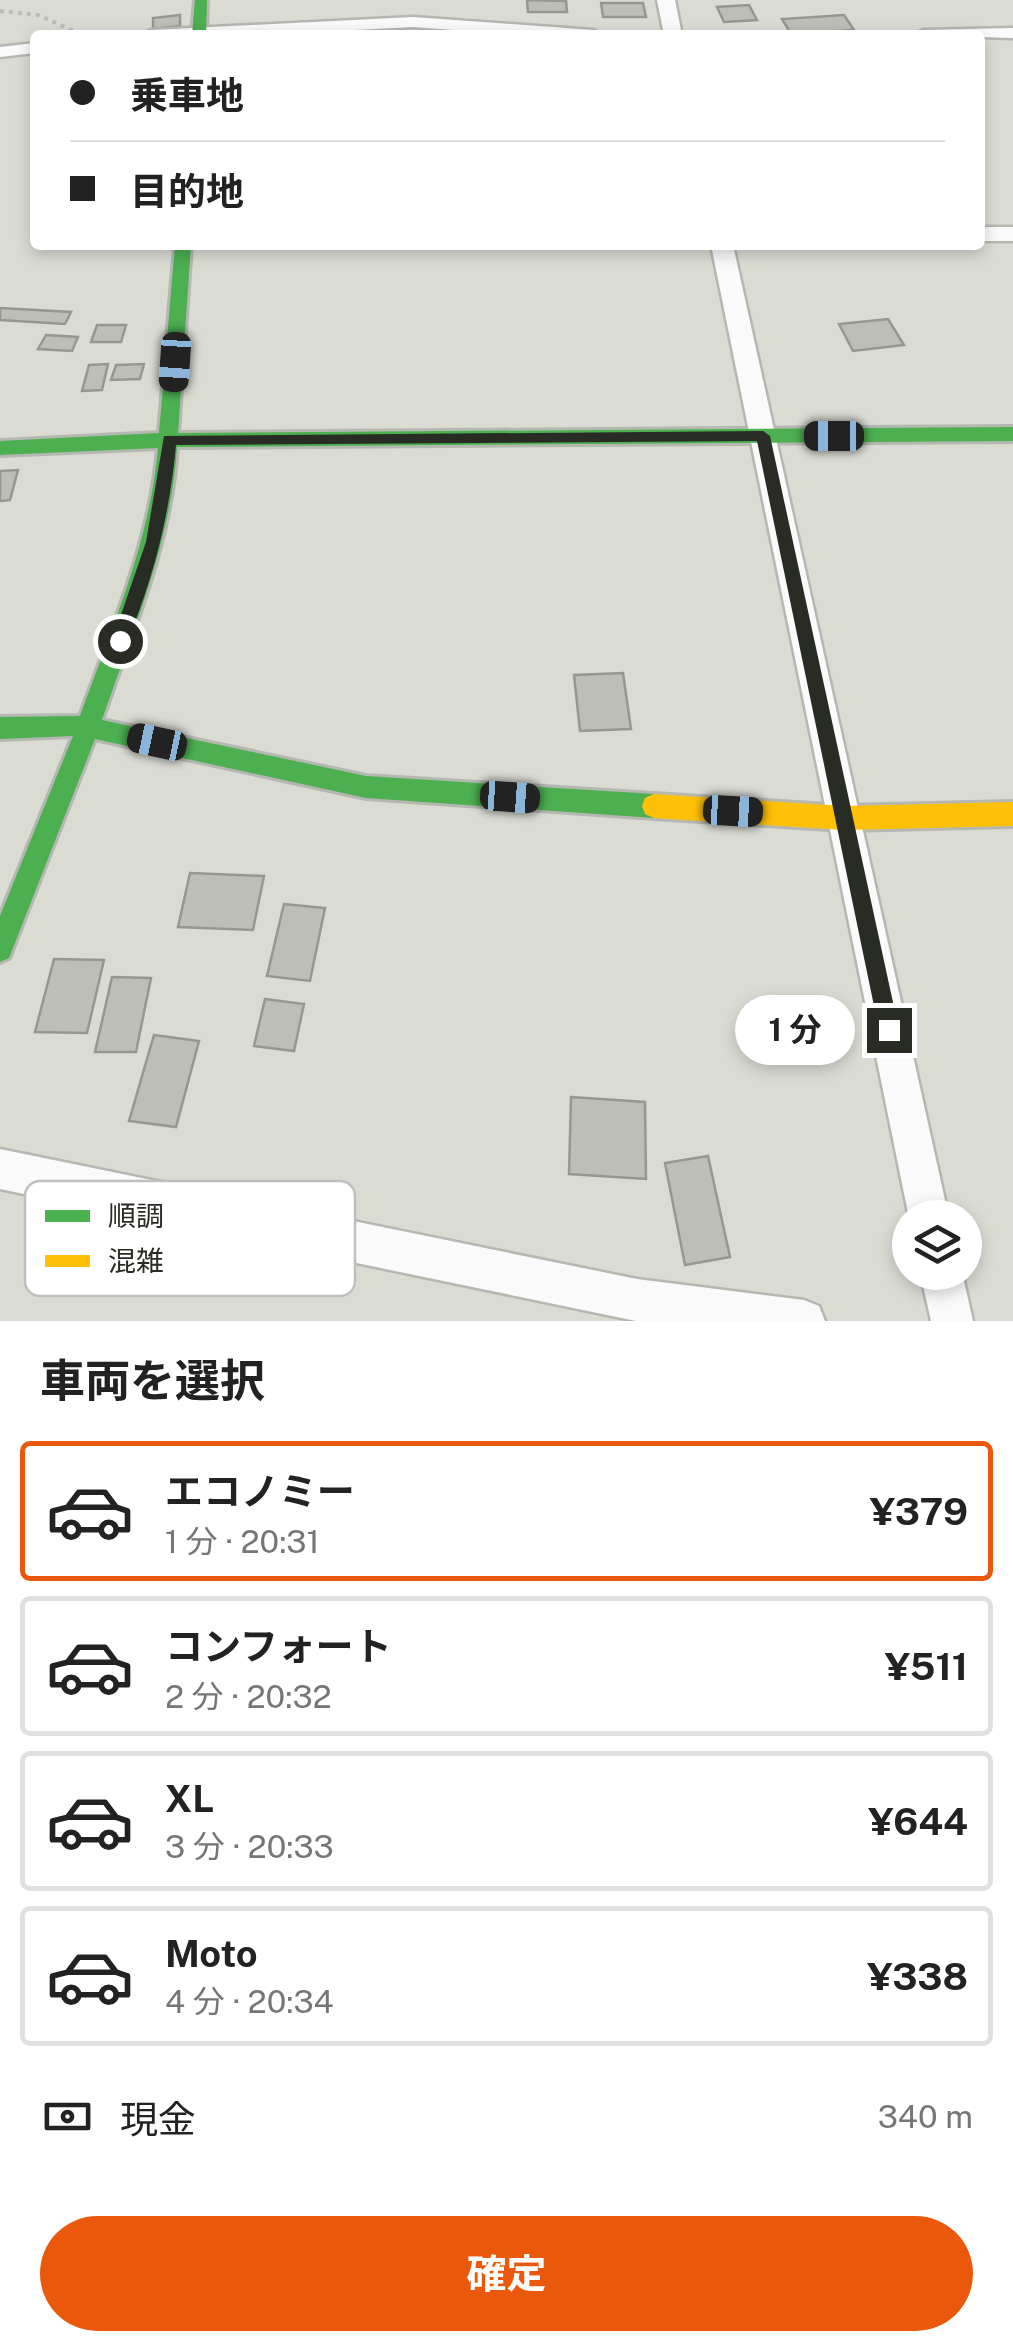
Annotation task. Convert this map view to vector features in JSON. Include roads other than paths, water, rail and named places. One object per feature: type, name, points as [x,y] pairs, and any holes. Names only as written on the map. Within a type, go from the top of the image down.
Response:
[{"type":"street","points":[[199,30],[201,0]]},
{"type":"street","points":[[666,0],[672,30]]},
{"type":"street","points":[[242,30],[413,22],[524,30]]},
{"type":"street","points":[[985,34],[1013,33]]},
{"type":"street","points":[[0,52],[30,49]]},
{"type":"street","points":[[985,234],[1013,234]]},
{"type":"street","points":[[0,948],[88,726],[153,542],[164,492],[183,250]]},
{"type":"street","points":[[723,250],[925,1200]]},
{"type":"street","points":[[0,448],[169,440],[1013,434]]},
{"type":"street","points":[[0,728],[88,726],[366,787],[844,818],[1013,814]]},
{"type":"street","points":[[0,1169],[58,1181]]},
{"type":"street","points":[[355,1242],[637,1300],[804,1321]]},
{"type":"street","points":[[945,1290],[952,1321]]}]
